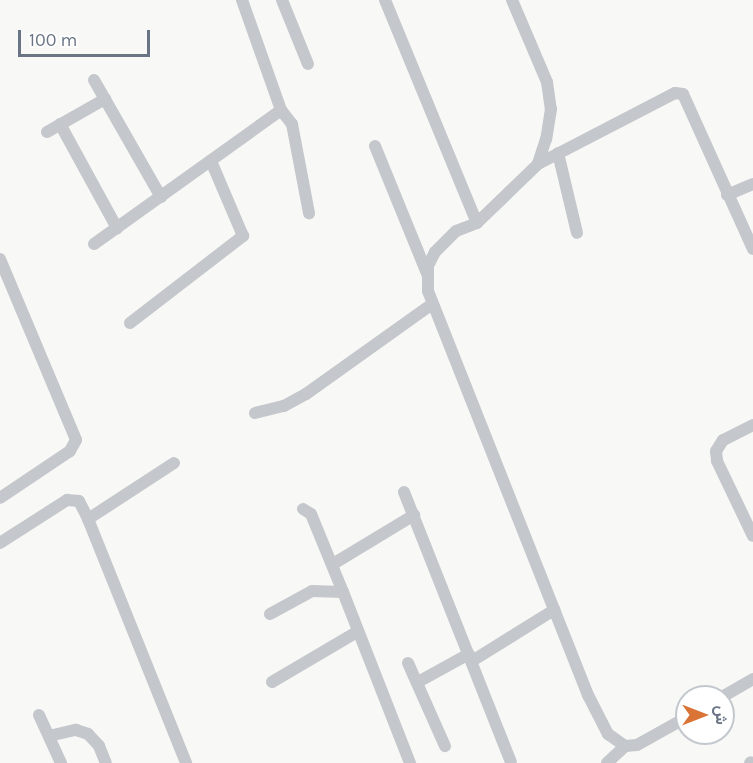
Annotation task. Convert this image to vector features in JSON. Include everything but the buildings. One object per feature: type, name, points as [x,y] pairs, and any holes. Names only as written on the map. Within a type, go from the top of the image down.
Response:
[{"type":"street","points":[[242,0],[281,110],[292,124],[309,213]]},
{"type":"street","points":[[282,0],[308,64]]},
{"type":"street","points":[[385,0],[477,223]]},
{"type":"street","points":[[512,0],[548,82],[551,108],[538,164]]},
{"type":"street","points":[[94,80],[161,196]]},
{"type":"street","points":[[675,724],[638,745],[625,746],[608,734],[554,610],[431,305],[428,266],[439,246],[456,231],[477,223],[538,164],[679,92],[685,96],[727,195],[753,249]]},
{"type":"street","points":[[47,132],[105,99]]},
{"type":"street","points":[[94,244],[281,110]]},
{"type":"street","points":[[60,124],[117,228]]},
{"type":"street","points":[[375,146],[430,279]]},
{"type":"street","points":[[558,153],[577,233]]},
{"type":"street","points":[[130,323],[243,236],[211,161]]},
{"type":"street","points":[[727,195],[753,184]]},
{"type":"street","points":[[0,258],[76,440],[70,451],[0,498]]},
{"type":"street","points":[[255,412],[284,406],[306,394],[431,305]]},
{"type":"street","points":[[753,425],[723,440],[716,451],[717,461],[753,536]]},
{"type":"street","points":[[88,519],[174,463]]},
{"type":"street","points":[[404,492],[512,762]]},
{"type":"street","points":[[0,543],[67,500],[79,501],[186,763]]},
{"type":"street","points":[[303,509],[311,514],[333,564],[357,632],[410,763]]},
{"type":"street","points":[[333,564],[414,515]]},
{"type":"street","points":[[270,614],[312,591],[343,592]]},
{"type":"street","points":[[418,682],[470,658],[554,610]]},
{"type":"street","points":[[272,682],[357,632]]},
{"type":"street","points":[[408,663],[444,746]]},
{"type":"street","points":[[735,689],[753,679]]},
{"type":"street","points":[[39,715],[61,763]]},
{"type":"street","points":[[49,736],[76,730],[88,734],[99,746],[106,763]]},
{"type":"street","points":[[613,762],[625,746]]}]
